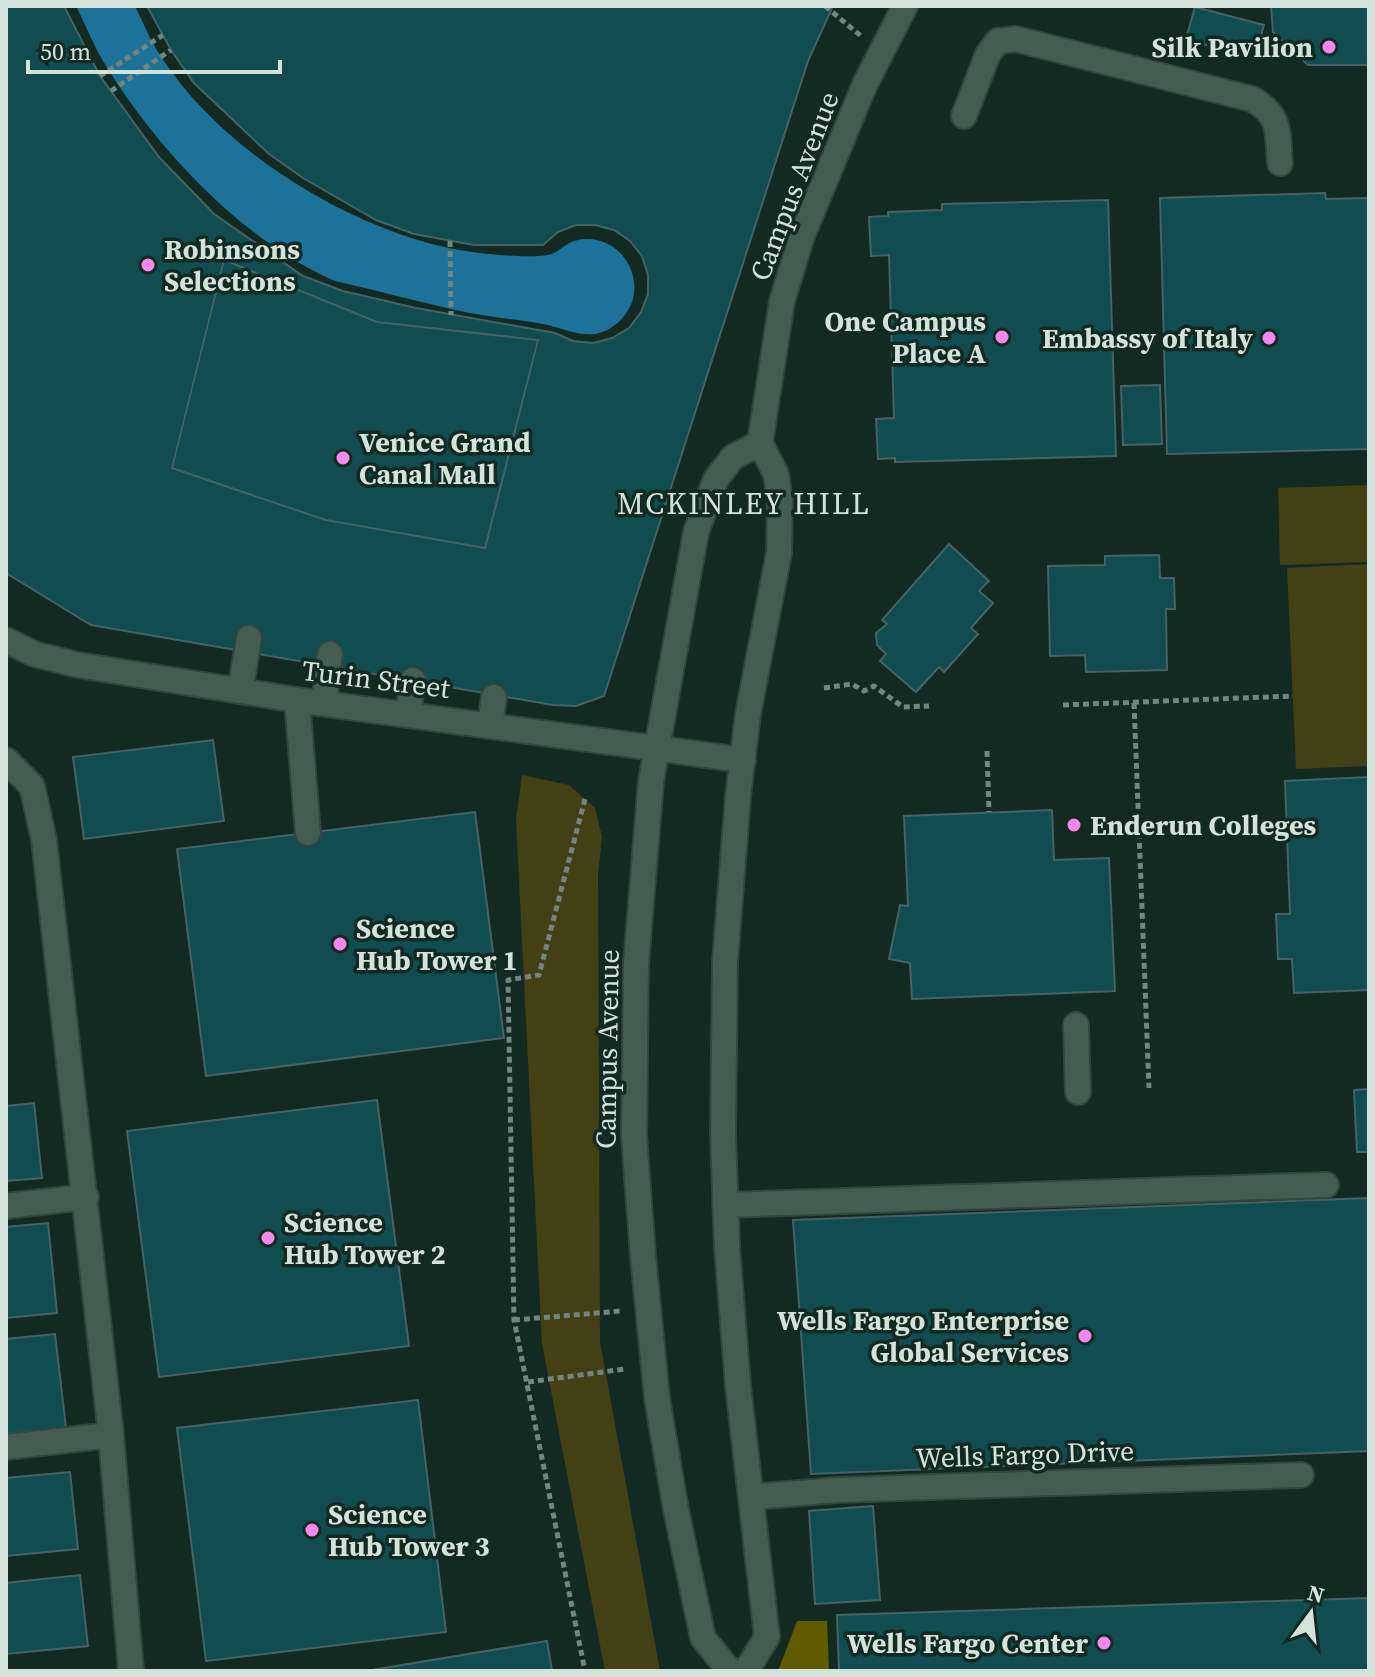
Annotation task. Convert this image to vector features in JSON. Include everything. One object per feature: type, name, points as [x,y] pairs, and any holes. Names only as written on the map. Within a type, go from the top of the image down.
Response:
[{"type":"street","name":"Campus Avenue","points":[[730,1671],[703,1638],[676,1510],[648,1309],[634,1136],[636,964],[651,781],[696,532],[716,479],[733,457],[760,443],[782,301],[802,236],[880,52],[905,6]]},
{"type":"street","points":[[964,116],[988,54],[998,41],[1016,39],[1252,99],[1266,106],[1275,118],[1280,163]]},
{"type":"street","points":[[746,1671],[767,1637],[738,1386],[723,1134],[725,962],[743,760],[748,714],[779,553],[780,501],[776,474],[760,443]]},
{"type":"street","points":[[240,691],[249,638]]},
{"type":"street","name":"Turin Street","points":[[6,640],[34,654],[78,665],[297,700],[743,760]]},
{"type":"street","points":[[324,703],[330,654]]},
{"type":"street","points":[[408,714],[413,680]]},
{"type":"street","points":[[490,725],[494,697]]},
{"type":"street","points":[[297,700],[308,833]]},
{"type":"street","points":[[6,760],[32,786],[44,840],[111,1435],[131,1671]]},
{"type":"street","points":[[1076,1025],[1078,1092]]},
{"type":"street","points":[[725,1205],[1326,1185]]},
{"type":"street","points":[[6,1206],[86,1197]]},
{"type":"street","points":[[6,1447],[111,1435]]},
{"type":"street","name":"Wells Fargo Drive","points":[[751,1497],[837,1490],[1301,1475]]},
{"type":"path","points":[[825,6],[880,52]]},
{"type":"path","points":[[100,76],[163,35]]},
{"type":"path","points":[[111,91],[171,50]]},
{"type":"path","points":[[450,241],[451,315]]},
{"type":"path","points":[[824,688],[852,684],[864,691],[874,686],[903,707],[929,706]]},
{"type":"path","points":[[1063,705],[1293,696]]},
{"type":"path","points":[[1134,703],[1149,1088]]},
{"type":"path","points":[[987,751],[989,812]]},
{"type":"path","points":[[585,799],[539,975],[508,980],[514,1320],[585,1671]]},
{"type":"path","points":[[514,1320],[648,1309]]},
{"type":"path","points":[[528,1382],[654,1365]]},
{"type":"shaded area","points":[[1369,485],[1369,562],[1280,565],[1278,488]]},
{"type":"shaded area","points":[[1369,564],[1369,766],[1296,769],[1287,568]]},
{"type":"shaded area","points":[[522,775],[569,785],[595,808],[602,837],[598,874],[600,1342],[660,1671],[605,1671],[542,1344],[516,820]]},
{"type":"shaded area","points":[[797,1621],[827,1621],[829,1671],[778,1671]]},
{"type":"water","points":[[76,6],[135,6],[160,55],[185,89],[215,121],[249,151],[287,178],[367,221],[409,237],[472,252],[543,256],[571,242],[591,239],[613,247],[622,254],[633,275],[633,299],[627,311],[608,330],[583,334],[548,325],[480,315],[335,281],[300,264],[234,216],[175,158],[124,94],[99,54]]},
{"type":"building","name":"Venice Grand Canal Mall","points":[[6,6],[64,6],[100,76],[159,157],[214,214],[303,276],[343,291],[416,308],[555,333],[573,341],[593,343],[612,338],[629,328],[641,312],[648,294],[648,275],[642,256],[630,241],[614,230],[595,225],[576,225],[558,232],[543,245],[474,245],[414,234],[376,220],[303,178],[269,154],[194,83],[171,50],[147,6],[833,6],[808,61],[604,696],[576,706],[553,705],[91,625],[6,573]]},
{"type":"building","name":"Silk Pavilion","points":[[1271,6],[1369,6],[1369,63],[1308,65],[1273,32]]},
{"type":"building","points":[[1195,7],[1264,25],[1256,53],[1245,50],[1244,56],[1186,39]]},
{"type":"building","points":[[1325,193],[1326,199],[1369,198],[1369,449],[1167,454],[1160,198]]},
{"type":"building","name":"One Campus Place A","points":[[1108,200],[1116,456],[895,462],[895,458],[878,459],[876,419],[894,418],[889,255],[871,256],[869,217],[888,216],[888,212],[942,210],[942,204]]},
{"type":"building","points":[[224,260],[377,322],[538,340],[485,548],[326,520],[172,468]]},
{"type":"building","points":[[1160,385],[1162,444],[1123,445],[1121,386]]},
{"type":"building","points":[[949,544],[989,581],[979,591],[993,603],[971,628],[978,634],[944,672],[939,667],[916,692],[880,661],[886,654],[877,645],[876,633],[887,624],[882,620]]},
{"type":"building","points":[[1159,555],[1160,578],[1174,578],[1175,609],[1166,609],[1167,670],[1086,672],[1085,655],[1050,656],[1048,566],[1105,565],[1105,556]]},
{"type":"building","points":[[213,740],[224,821],[84,839],[73,757]]},
{"type":"building","points":[[1369,777],[1369,990],[1294,993],[1292,959],[1278,959],[1276,914],[1290,914],[1285,781]]},
{"type":"building","points":[[1052,810],[1054,860],[1109,858],[1115,991],[912,999],[910,963],[889,959],[900,905],[908,906],[904,816]]},
{"type":"building","name":"Science Hub Tower 1","points":[[475,812],[504,1038],[206,1076],[177,849]]},
{"type":"building","points":[[1369,1089],[1369,1152],[1357,1152],[1354,1090]]},
{"type":"building","name":"Science Hub Tower 2","points":[[377,1100],[409,1346],[159,1377],[127,1131]]},
{"type":"building","points":[[34,1103],[42,1178],[6,1181],[6,1106]]},
{"type":"building","name":"Wells Fargo Enterprise Global Services","points":[[1369,1198],[1369,1451],[811,1474],[793,1220]]},
{"type":"building","points":[[48,1223],[57,1313],[6,1318],[6,1227]]},
{"type":"building","points":[[55,1334],[66,1428],[6,1434],[6,1339]]},
{"type":"building","name":"Science Hub Tower 3","points":[[418,1400],[446,1632],[206,1661],[177,1428]]},
{"type":"building","points":[[70,1472],[78,1549],[6,1556],[6,1478]]},
{"type":"building","points":[[873,1506],[880,1600],[815,1604],[809,1511]]},
{"type":"building","points":[[80,1575],[88,1646],[6,1654],[6,1583]]},
{"type":"building","name":"Wells Fargo Center","points":[[1369,1598],[1369,1671],[839,1671],[837,1615]]},
{"type":"building","points":[[547,1641],[552,1671],[366,1671]]},
{"type":"place","name":"Silk Pavilion","points":[[1329,47]]},
{"type":"place","name":"Robinsons Selections","points":[[148,265]]},
{"type":"place","name":"One Campus Place A","points":[[1002,337]]},
{"type":"place","name":"Embassy of Italy","points":[[1269,338]]},
{"type":"place","name":"Venice Grand Canal Mall","points":[[343,458]]},
{"type":"place","name":"Enderun Colleges","points":[[1074,825]]},
{"type":"place","name":"Science Hub Tower 1","points":[[340,944]]},
{"type":"place","name":"Science Hub Tower 2","points":[[268,1238]]},
{"type":"place","name":"Wells Fargo Enterprise Global Services","points":[[1085,1336]]},
{"type":"place","name":"Science Hub Tower 3","points":[[312,1530]]},
{"type":"place","name":"Wells Fargo Center","points":[[1104,1643]]},
{"type":"district","name":"MCKINLEY HILL","points":[[744,503]]}]
